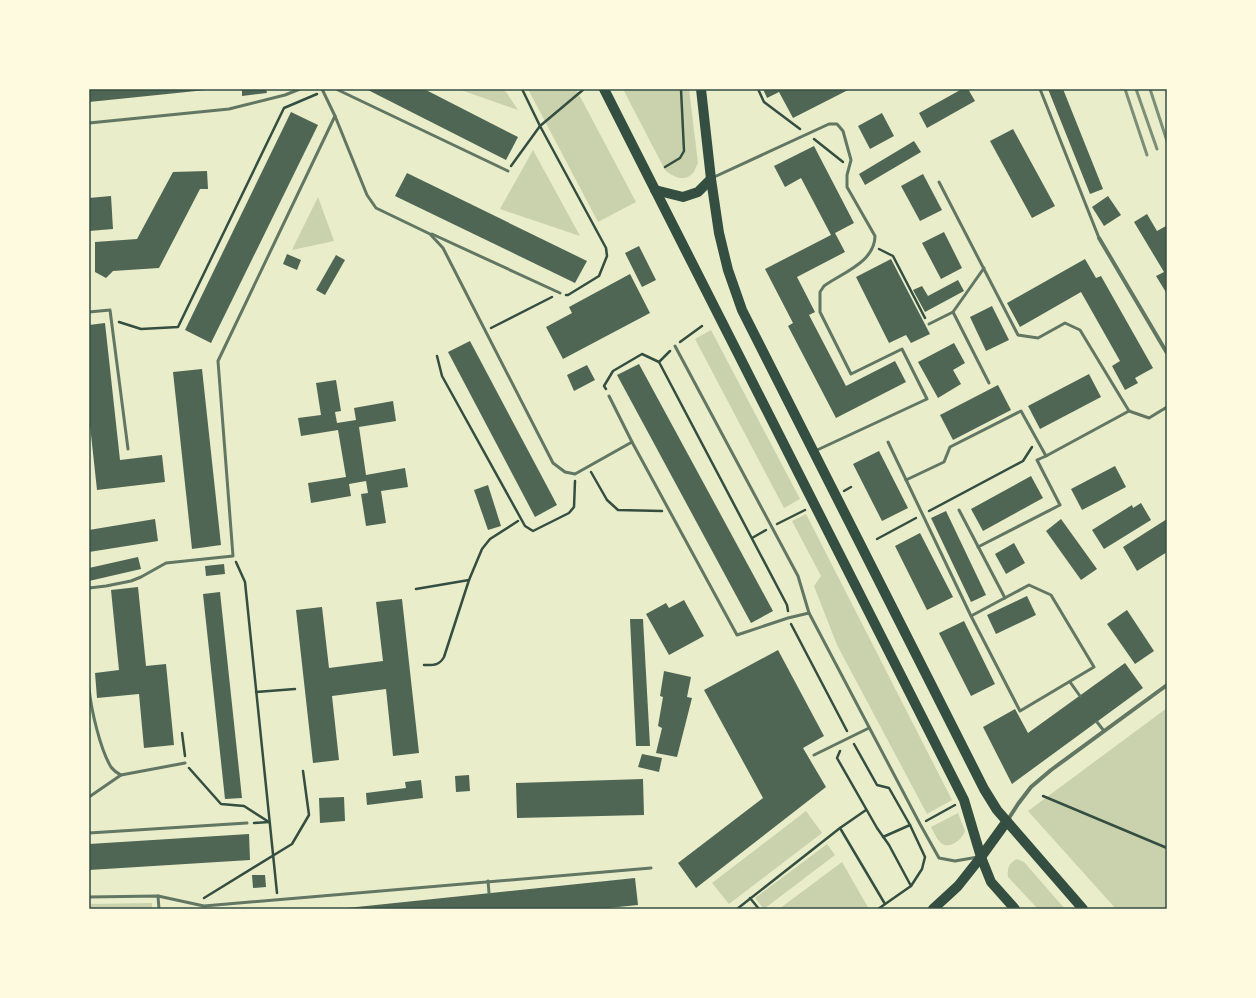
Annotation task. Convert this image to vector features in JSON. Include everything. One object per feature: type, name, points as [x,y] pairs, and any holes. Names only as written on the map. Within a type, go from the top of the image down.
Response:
[{"type":"main road","points":[[604,89],[964,800],[981,857],[991,882],[1015,909]]},
{"type":"main road","points":[[701,89],[710,179],[719,233],[728,270],[742,310],[984,789],[997,810],[1083,909]]},
{"type":"main road","points":[[656,190],[683,197],[698,192],[710,179]]},
{"type":"main road","points":[[933,909],[958,886],[1007,821]]},
{"type":"street","points":[[1099,238],[1167,354]]},
{"type":"street","points":[[1007,821],[1031,787],[1051,770],[1167,684]]},
{"type":"lane","points":[[89,122],[230,109],[285,95],[300,89]]},
{"type":"lane","points":[[336,89],[508,171]]},
{"type":"lane","points":[[1040,89],[1099,238]]},
{"type":"lane","points":[[323,90],[367,195],[376,208],[560,293]]},
{"type":"lane","points":[[89,588],[131,581],[166,563],[233,556],[218,361],[335,116]]},
{"type":"lane","points":[[710,179],[829,124],[837,124],[844,130],[850,160],[847,175],[847,186],[875,236],[874,246],[871,252],[862,261],[824,286],[820,292],[820,312],[852,374],[902,349],[927,400],[814,452]]},
{"type":"lane","points":[[939,182],[1018,335],[1038,338],[1064,323],[1080,330],[1129,411],[1149,418],[1167,408]]},
{"type":"lane","points":[[430,234],[443,248],[553,463],[566,472],[575,474],[632,442]]},
{"type":"lane","points":[[929,324],[953,312],[984,268]]},
{"type":"lane","points":[[89,312],[110,310],[128,448]]},
{"type":"lane","points":[[953,312],[989,383]]},
{"type":"lane","points":[[675,346],[798,576],[809,613],[939,858],[955,861],[981,857]]},
{"type":"lane","points":[[610,396],[632,442],[671,511],[737,635],[788,618],[809,613]]},
{"type":"lane","points":[[906,480],[944,462],[950,448],[1021,411],[1046,456]]},
{"type":"lane","points":[[978,547],[1060,505],[1037,460],[1129,411]]},
{"type":"lane","points":[[888,442],[971,616],[1020,711],[1094,667],[1051,595],[1029,585],[971,616]]},
{"type":"lane","points":[[959,510],[1005,598]]},
{"type":"lane","points":[[1070,682],[1080,696]]},
{"type":"lane","points":[[89,688],[104,752],[111,768],[121,775]]},
{"type":"lane","points":[[1097,722],[1104,731]]},
{"type":"lane","points":[[814,755],[869,728]]},
{"type":"lane","points":[[89,798],[121,775],[185,763]]},
{"type":"lane","points":[[89,833],[247,823]]},
{"type":"lane","points":[[89,897],[158,896],[204,906],[651,868]]},
{"type":"lane","points":[[488,881],[489,893]]},
{"type":"lane","points":[[158,896],[159,909]]},
{"type":"path","points":[[522,89],[540,126],[606,248]]},
{"type":"path","points":[[508,171],[540,126],[584,89]]},
{"type":"path","points":[[664,167],[680,158],[684,151],[681,89]]},
{"type":"path","points":[[141,329],[178,326],[284,108],[323,90]]},
{"type":"path","points":[[874,246],[893,256],[929,324]]},
{"type":"path","points":[[686,338],[702,326]]},
{"type":"path","points":[[610,396],[604,386],[613,371],[642,354],[659,362]]},
{"type":"path","points":[[437,356],[442,376],[525,526],[533,531],[569,513],[574,507],[575,474]]},
{"type":"path","points":[[877,539],[1023,461],[1037,440]]},
{"type":"path","points":[[587,467],[607,500],[618,510],[671,511]]},
{"type":"path","points":[[752,538],[805,510]]},
{"type":"path","points":[[424,665],[437,664],[441,662],[444,657],[469,580],[482,549],[490,539],[518,521]]},
{"type":"path","points":[[233,556],[245,582],[276,887]]},
{"type":"path","points":[[416,589],[469,580]]},
{"type":"path","points":[[256,692],[295,689]]},
{"type":"path","points":[[182,733],[185,763],[221,804],[244,806],[269,822]]},
{"type":"path","points":[[841,746],[838,758],[866,810],[911,886],[878,909]]},
{"type":"path","points":[[205,897],[292,844],[309,815],[303,771]]},
{"type":"path","points":[[1043,796],[1167,848]]},
{"type":"path","points":[[737,909],[840,828],[866,810]]},
{"type":"path","points":[[247,823],[269,822]]},
{"type":"path","points":[[883,837],[910,825]]},
{"type":"path","points":[[840,828],[885,904]]},
{"type":"path","points":[[750,898],[759,909]]},
{"type":"green space","points":[[458,89],[504,89],[518,110]]},
{"type":"green space","points":[[528,89],[576,89],[636,202],[598,222]]},
{"type":"green space","points":[[623,89],[689,89],[698,163],[694,172],[687,177],[679,178],[665,170]]},
{"type":"green space","points":[[533,150],[580,236],[500,209]]},
{"type":"green space","points":[[318,197],[334,241],[292,250]]},
{"type":"green space","points":[[711,330],[800,499],[784,508],[695,339]]},
{"type":"green space","points":[[806,514],[952,800],[927,814],[837,645],[814,586],[821,576],[792,521]]},
{"type":"green space","points":[[1167,708],[1167,909],[1116,909],[1028,811]]},
{"type":"green space","points":[[806,811],[822,833],[729,904],[712,883]]},
{"type":"green space","points":[[958,813],[965,831],[958,841],[951,845],[943,844],[937,839],[931,827]]},
{"type":"green space","points":[[827,844],[835,855],[764,909],[755,898]]},
{"type":"green space","points":[[1017,859],[1024,862],[1065,909],[1038,909],[1008,877],[1009,866]]},
{"type":"green space","points":[[842,862],[869,909],[779,909]]},
{"type":"green space","points":[[152,903],[152,909],[89,909],[89,904]]},
{"type":"building","points":[[89,89],[206,89],[206,90],[89,102]]},
{"type":"building","points":[[242,89],[266,89],[267,93],[242,96]]},
{"type":"building","points":[[366,89],[424,89],[518,137],[506,160]]},
{"type":"building","points":[[763,89],[850,89],[793,118],[779,92],[767,98]]},
{"type":"building","points":[[962,89],[968,89],[975,101],[927,128],[919,113]]},
{"type":"building","points":[[1048,89],[1063,89],[1103,189],[1090,194]]},
{"type":"building","points":[[291,112],[318,125],[211,343],[185,330]]},
{"type":"building","points":[[882,113],[894,136],[870,149],[858,126]]},
{"type":"building","points":[[1013,129],[1055,206],[1032,218],[990,141]]},
{"type":"building","points":[[914,141],[921,152],[865,185],[859,174]]},
{"type":"building","points":[[814,146],[854,223],[835,233],[845,252],[797,277],[815,312],[809,315],[846,386],[895,361],[906,382],[836,418],[788,326],[793,323],[765,269],[831,235],[801,178],[785,187],[774,166]]},
{"type":"building","points":[[207,171],[208,189],[200,189],[159,268],[113,271],[106,278],[95,272],[95,242],[137,239],[173,172]]},
{"type":"building","points":[[407,173],[587,261],[575,283],[395,196]]},
{"type":"building","points":[[923,174],[942,210],[920,221],[901,186]]},
{"type":"building","points":[[111,196],[113,229],[89,231],[89,198]]},
{"type":"building","points":[[1108,196],[1121,215],[1104,226],[1092,207]]},
{"type":"building","points":[[1147,214],[1157,231],[1166,226],[1167,227],[1167,294],[1156,276],[1164,272],[1134,222]]},
{"type":"building","points":[[944,232],[962,268],[941,279],[922,243]]},
{"type":"building","points":[[639,246],[656,280],[642,287],[625,253]]},
{"type":"building","points":[[287,254],[301,260],[297,270],[283,264]]},
{"type":"building","points":[[336,255],[345,260],[325,295],[316,290]]},
{"type":"building","points":[[891,259],[930,334],[911,343],[906,335],[889,343],[856,277]]},
{"type":"building","points":[[1085,259],[1096,278],[1101,276],[1153,368],[1135,378],[1138,383],[1125,390],[1112,366],[1120,361],[1081,292],[1020,327],[1007,303]]},
{"type":"building","points":[[630,274],[650,313],[563,359],[546,327],[572,313],[569,307]]},
{"type":"building","points":[[958,280],[964,291],[925,312],[913,290],[922,286],[928,296]]},
{"type":"building","points":[[992,306],[1009,340],[986,351],[970,317]]},
{"type":"building","points":[[105,323],[120,460],[162,455],[165,482],[97,490],[89,416],[89,325]]},
{"type":"building","points":[[470,341],[557,505],[535,517],[448,352]]},
{"type":"building","points":[[954,343],[965,363],[953,370],[961,384],[938,398],[918,362]]},
{"type":"building","points":[[639,364],[773,611],[751,623],[617,375]]},
{"type":"building","points":[[587,365],[595,380],[574,391],[567,375]]},
{"type":"building","points":[[202,369],[221,545],[192,549],[173,372]]},
{"type":"building","points":[[1089,374],[1101,397],[1040,429],[1028,406]]},
{"type":"building","points":[[336,380],[341,411],[335,412],[337,423],[356,420],[354,408],[393,401],[396,421],[359,427],[366,475],[405,468],[408,487],[381,491],[386,523],[366,526],[361,494],[368,493],[366,481],[349,484],[351,496],[311,503],[308,483],[346,477],[338,430],[301,436],[298,418],[321,415],[316,383]]},
{"type":"building","points":[[998,385],[1011,410],[953,440],[940,415]]},
{"type":"building","points":[[879,451],[908,508],[882,521],[853,464]]},
{"type":"building","points":[[1115,466],[1126,487],[1082,510],[1071,489]]},
{"type":"building","points":[[1031,476],[1043,498],[983,531],[971,509]]},
{"type":"building","points":[[488,485],[501,526],[488,530],[474,490]]},
{"type":"building","points":[[1141,503],[1151,520],[1104,549],[1092,530],[1132,505],[1133,508]]},
{"type":"building","points":[[946,511],[986,595],[971,602],[931,518]]},
{"type":"building","points":[[155,519],[158,541],[89,552],[89,530]]},
{"type":"building","points":[[1061,519],[1097,569],[1081,580],[1046,531]]},
{"type":"building","points":[[1167,519],[1167,552],[1137,571],[1123,547]]},
{"type":"building","points":[[920,533],[953,597],[927,610],[895,546]]},
{"type":"building","points":[[1014,543],[1025,563],[1006,574],[995,554]]},
{"type":"building","points":[[138,557],[141,569],[89,581],[89,568]]},
{"type":"building","points":[[224,564],[225,574],[206,576],[205,566]]},
{"type":"building","points":[[138,587],[146,666],[166,664],[174,745],[144,748],[139,694],[97,698],[95,673],[119,670],[111,590]]},
{"type":"building","points":[[220,592],[242,798],[225,799],[203,594]]},
{"type":"building","points":[[1027,596],[1036,615],[996,634],[987,615]]},
{"type":"building","points":[[402,599],[419,753],[393,756],[386,689],[332,696],[339,760],[313,763],[296,610],[322,607],[329,668],[383,661],[376,602]]},
{"type":"building","points":[[684,600],[704,636],[669,655],[646,614],[666,603],[669,608]]},
{"type":"building","points":[[1127,610],[1154,651],[1135,664],[1107,624]]},
{"type":"building","points":[[630,619],[643,619],[650,746],[636,746]]},
{"type":"building","points":[[964,621],[995,684],[971,696],[939,633]]},
{"type":"building","points":[[778,650],[824,736],[803,748],[826,787],[696,888],[678,863],[763,798],[704,690]]},
{"type":"building","points":[[1125,663],[1143,688],[1012,784],[983,727],[1015,709],[1028,733]]},
{"type":"building","points":[[664,671],[691,677],[687,697],[692,698],[677,757],[656,753],[662,728],[658,726],[663,697],[660,696]]},
{"type":"building","points":[[642,754],[662,758],[659,772],[638,767]]},
{"type":"building","points":[[469,775],[470,791],[456,792],[455,776]]},
{"type":"building","points":[[643,779],[644,815],[517,818],[516,783]]},
{"type":"building","points":[[421,780],[423,798],[367,805],[366,793],[406,788],[405,782]]},
{"type":"building","points":[[344,797],[345,821],[320,823],[319,798]]},
{"type":"building","points":[[249,834],[250,860],[89,870],[89,844]]},
{"type":"building","points":[[252,875],[265,875],[266,887],[253,888]]},
{"type":"building","points":[[635,878],[638,905],[598,909],[347,909],[347,908]]},
{"type":"railway","points":[[1125,89],[1147,155]]},
{"type":"railway","points":[[1136,89],[1157,149]]},
{"type":"railway","points":[[1150,89],[1167,141]]}]
